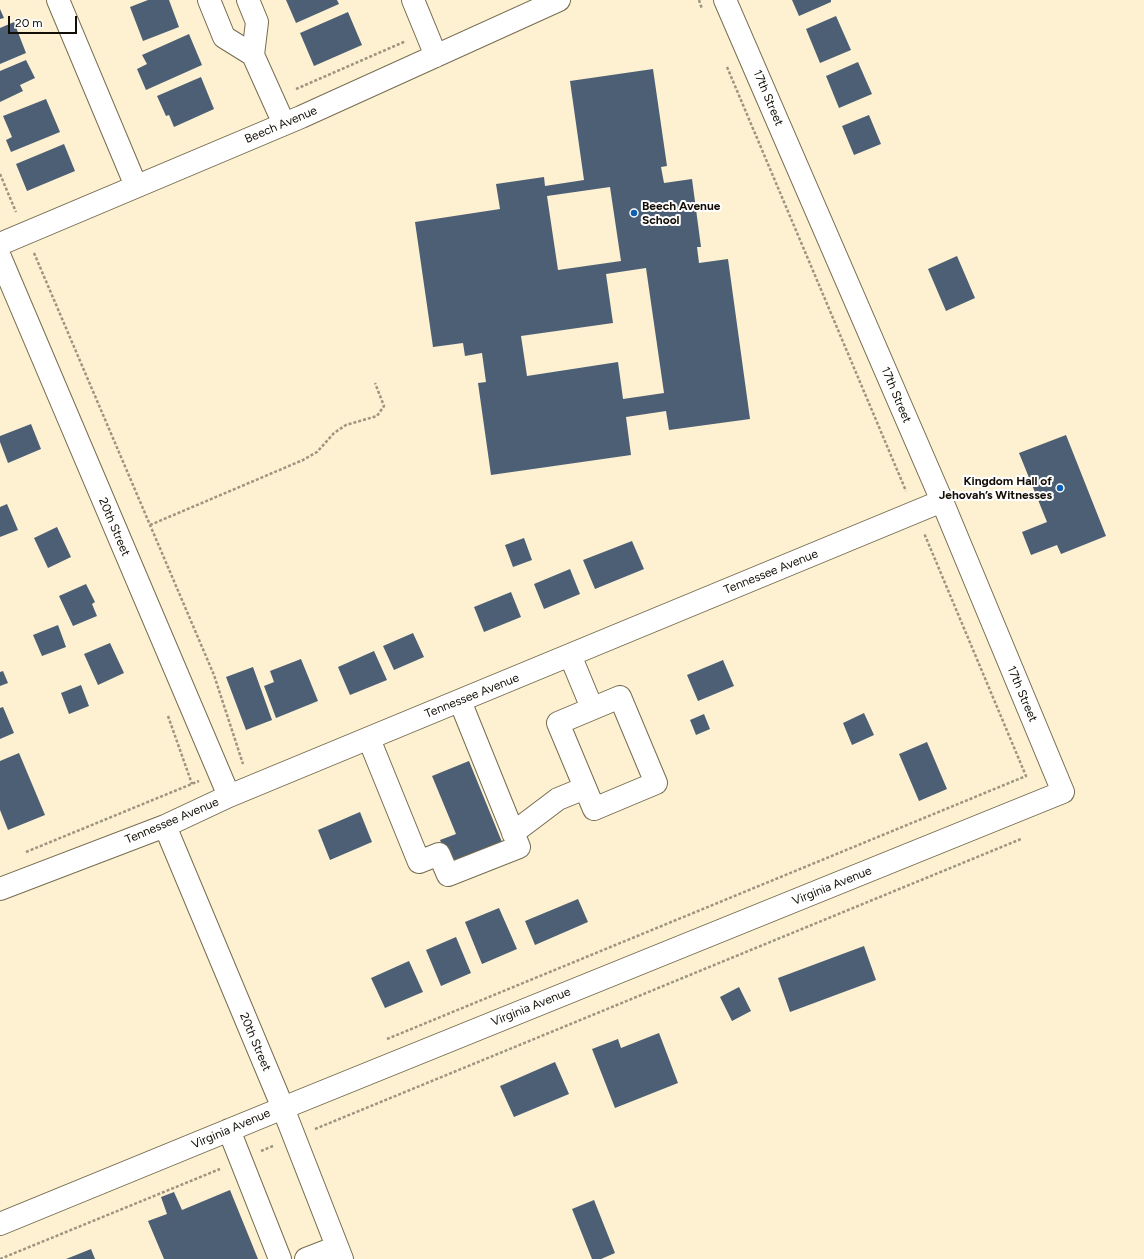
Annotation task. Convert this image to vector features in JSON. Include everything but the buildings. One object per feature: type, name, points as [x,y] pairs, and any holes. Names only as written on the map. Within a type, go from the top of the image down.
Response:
[{"type":"street","points":[[58,0],[136,186]]},
{"type":"street","points":[[209,0],[224,36],[253,55]]},
{"type":"street","points":[[248,0],[257,22],[253,55],[284,124]]},
{"type":"street","points":[[412,0],[436,56]]},
{"type":"street","name":"Beech Avenue","points":[[0,244],[284,124],[559,0]]},
{"type":"street","name":"17th Street","points":[[725,0],[942,501],[1063,792]]},
{"type":"street","name":"20th Street","points":[[0,258],[229,796]]},
{"type":"street","name":"Tennessee Avenue","points":[[0,889],[165,826],[229,796],[942,501]]},
{"type":"street","points":[[570,655],[592,708]]},
{"type":"street","points":[[620,696],[656,783],[594,809],[558,723],[592,708],[620,696]]},
{"type":"street","points":[[369,739],[419,862],[439,854],[448,875],[519,847],[460,701]]},
{"type":"street","points":[[513,833],[558,799],[585,788]]},
{"type":"street","name":"Virginia Avenue","points":[[0,1224],[1063,792]]},
{"type":"street","name":"20th Street","points":[[165,826],[283,1108],[339,1253]]},
{"type":"street","points":[[229,1130],[280,1259]]},
{"type":"street","points":[[306,1259],[339,1253]]},
{"type":"path","points":[[699,0],[705,15]]},
{"type":"path","points":[[296,89],[426,32]]},
{"type":"path","points":[[384,1040],[1026,776],[726,66]]},
{"type":"path","points":[[0,174],[214,675],[243,764]]},
{"type":"path","points":[[150,525],[303,460],[317,452],[334,433],[346,425],[376,416],[384,406],[375,384]]},
{"type":"path","points":[[22,854],[192,784]]},
{"type":"path","points":[[0,1259],[1021,839]]},
{"type":"place","name":"Beech Avenue School","points":[[634,213]]},
{"type":"place","name":"Kingdom Hall of Jehovah’s Witnesses","points":[[1060,488]]}]
